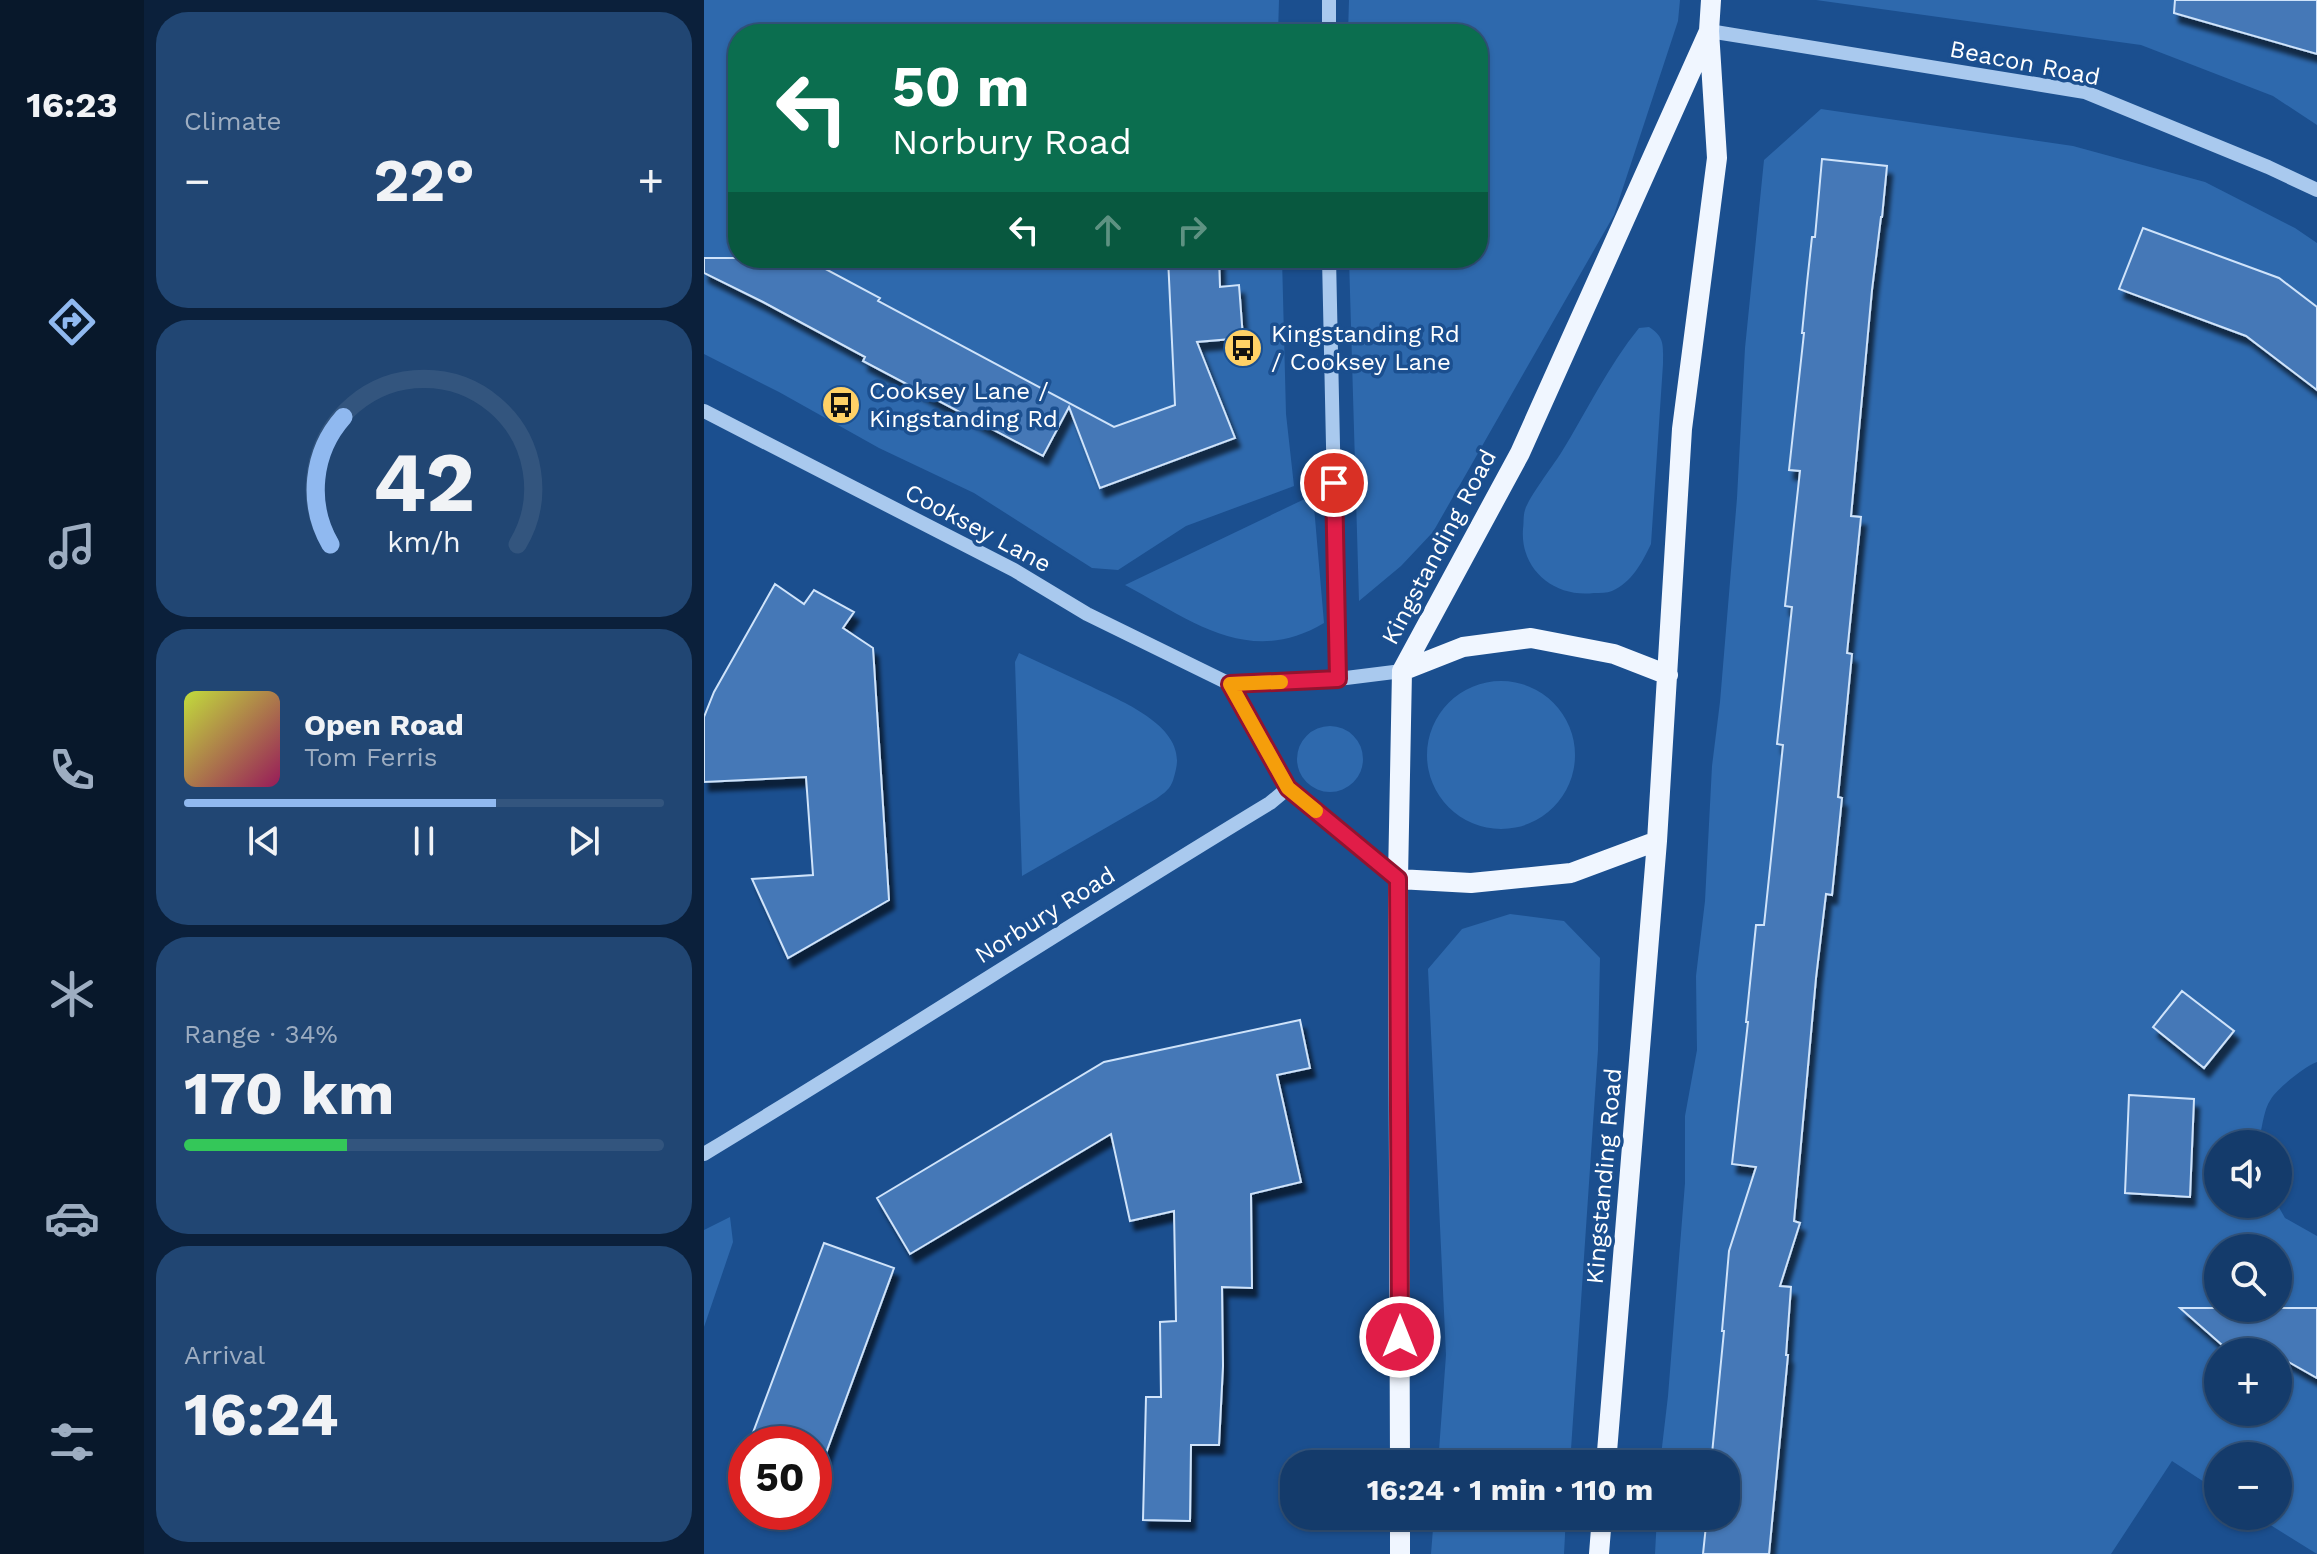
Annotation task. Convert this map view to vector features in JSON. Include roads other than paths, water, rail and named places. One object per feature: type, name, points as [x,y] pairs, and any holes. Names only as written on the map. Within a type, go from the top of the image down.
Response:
[{"type":"main road","name":"Kingstanding Road","points":[[1607,1450],[1657,841],[1682,429],[1717,158],[1709,31],[1711,0]]},
{"type":"main road","name":"Kingstanding Road","points":[[1400,1450],[1398,879],[1402,671],[1520,453],[1709,31]]},
{"type":"main road","points":[[1402,671],[1463,647],[1531,638],[1614,654],[1668,675]]},
{"type":"main road","points":[[1398,879],[1471,883],[1571,873],[1657,841]]},
{"type":"main road","points":[[1400,1530],[1400,1554]]},
{"type":"main road","points":[[1599,1554],[1601,1530]]},
{"type":"street","points":[[1329,0],[1329,24]]},
{"type":"street","name":"Beacon Road","points":[[1709,31],[2085,92],[2317,190]]},
{"type":"street","points":[[1329,268],[1338,679]]},
{"type":"street","name":"Cooksey Lane","points":[[704,411],[1014,570],[1087,614],[1230,684],[1338,679],[1402,671]]},
{"type":"street","points":[[1230,684],[1288,788],[1398,879]]},
{"type":"street","name":"Norbury Road","points":[[704,1154],[1270,803],[1288,788]]},
{"type":"place","name":"Kingstanding Rd / Cooksey Lane","points":[[1243,348]]},
{"type":"place","name":"Cooksey Lane / Kingstanding Rd","points":[[841,405]]}]
